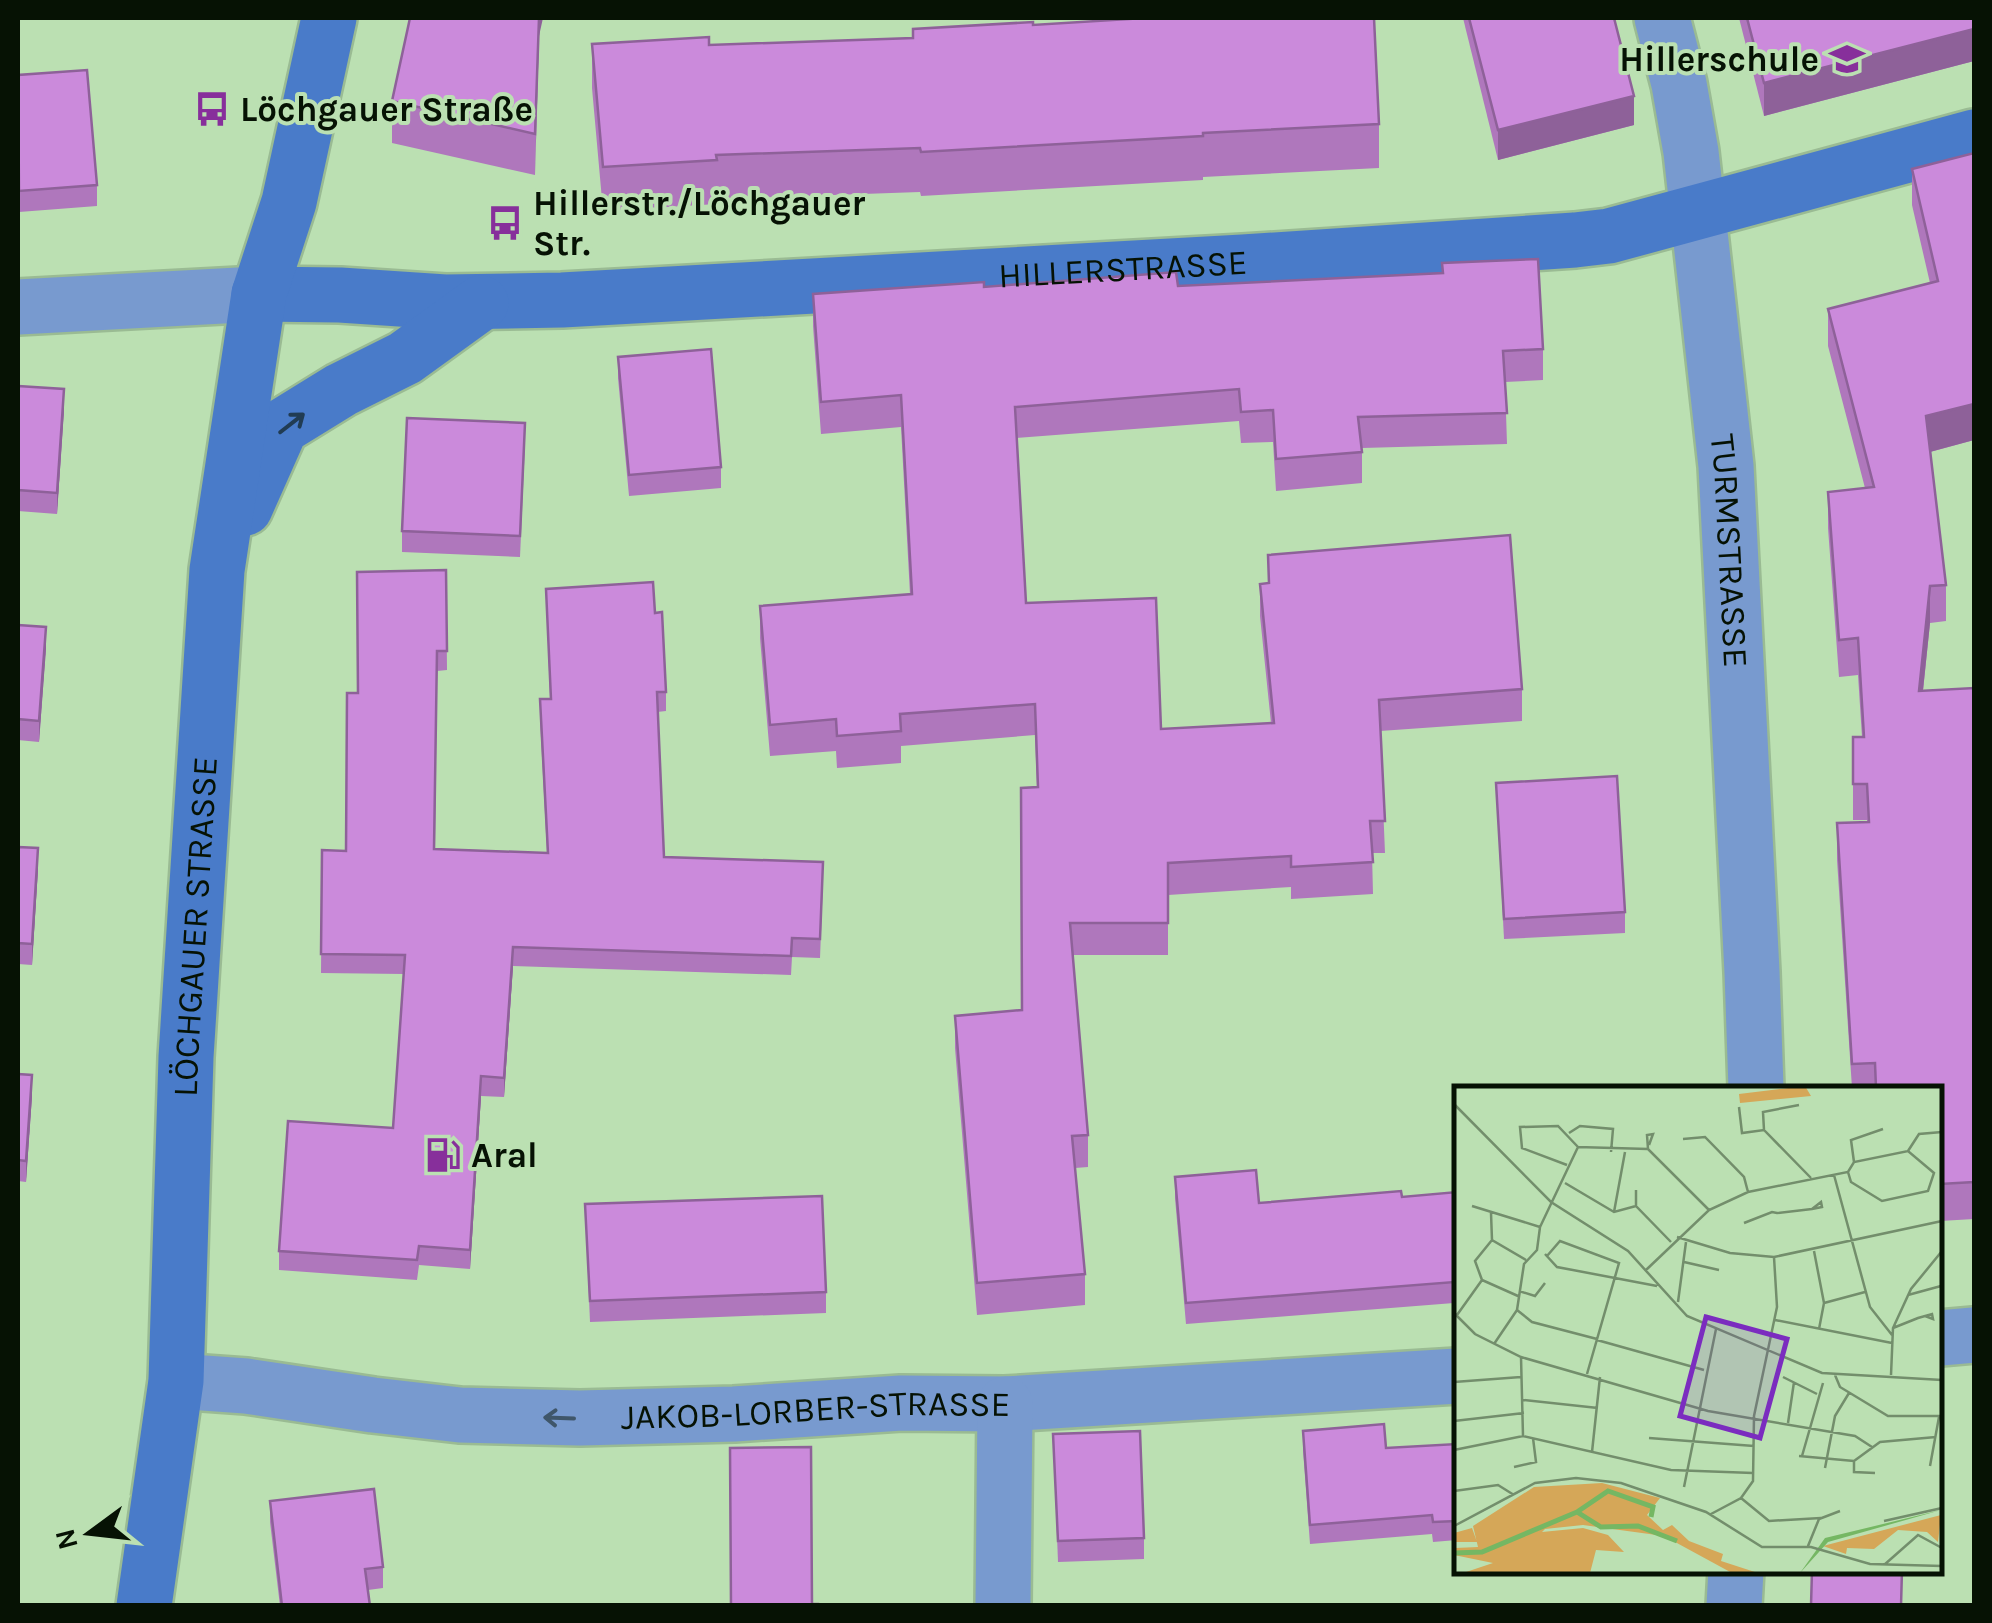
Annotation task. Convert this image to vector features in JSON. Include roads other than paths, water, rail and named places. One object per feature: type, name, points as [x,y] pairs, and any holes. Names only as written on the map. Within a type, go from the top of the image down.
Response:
[{"type":"street","name":"LÖCHGAUER STRASSE","points":[[144,1606],[176,1381],[186,1057],[217,570],[259,294],[288,202],[329,18]]},
{"type":"street","name":"TURMSTRASSE","points":[[1662,18],[1680,84],[1699,211],[1726,466],[1756,1086]]},
{"type":"street","name":"HILLERSTRASSE","points":[[259,294],[481,303],[1575,240],[1609,236],[1974,138]]},
{"type":"street","points":[[18,307],[259,294]]},
{"type":"street","points":[[217,570],[281,428],[341,390],[406,358],[481,303]]},
{"type":"street","points":[[1942,1338],[1974,1335]]},
{"type":"street","name":"JAKOB-LORBER-STRASSE","points":[[176,1381],[246,1386],[460,1415],[580,1418],[734,1414],[902,1402],[1006,1404],[1454,1376]]},
{"type":"street","points":[[1004,1606],[1006,1404]]},
{"type":"street","points":[[1734,1606],[1736,1573]]},
{"type":"place","name":"Hillerschule","points":[[1847,59]]},
{"type":"place","name":"Löchgauer Straße","points":[[212,109]]},
{"type":"place","name":"Hillerstr./Löchgauer Str.","points":[[505,223]]},
{"type":"place","name":"Aral","points":[[443,1155]]}]
